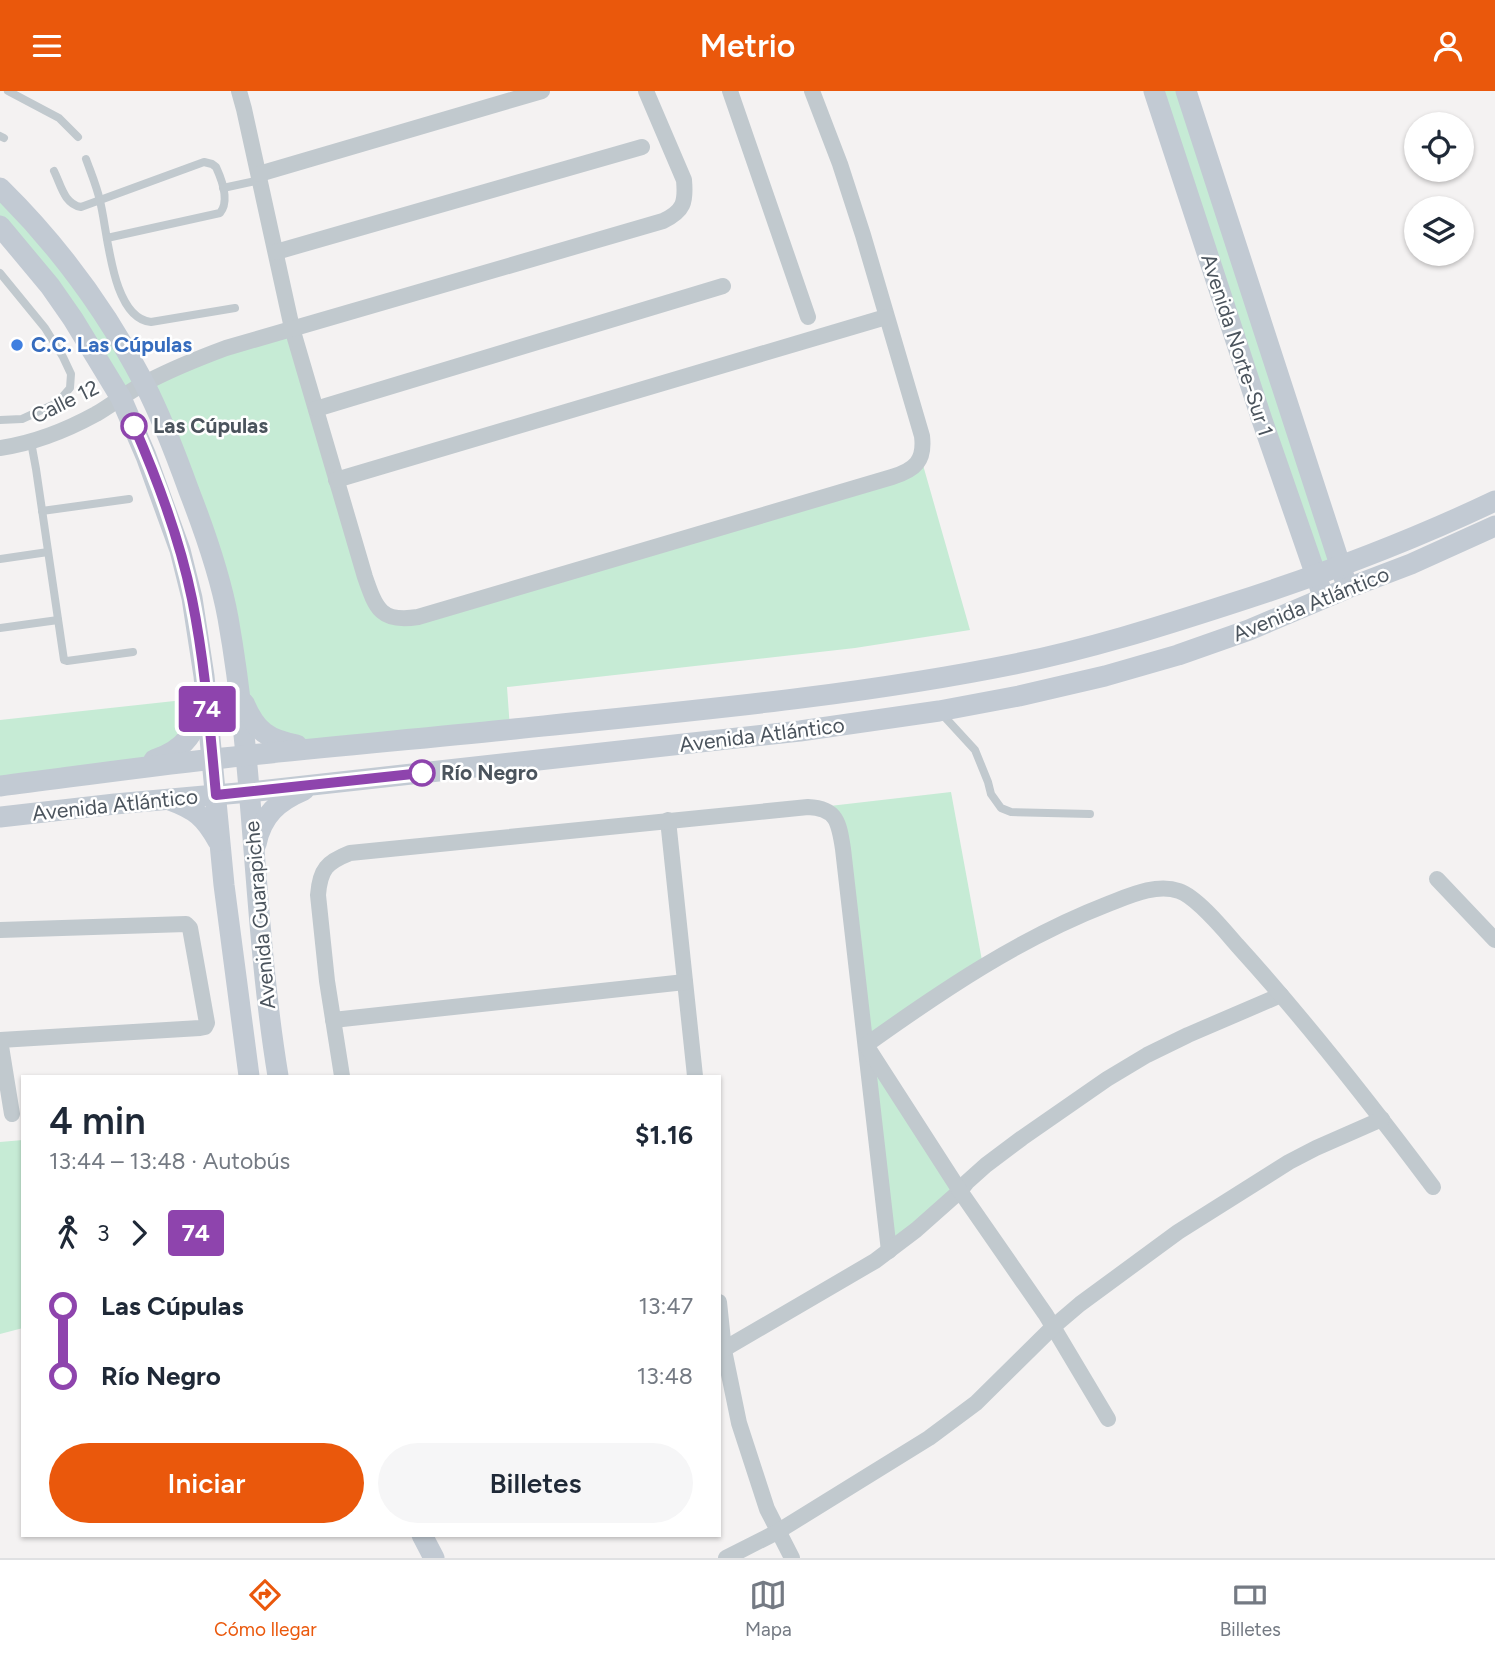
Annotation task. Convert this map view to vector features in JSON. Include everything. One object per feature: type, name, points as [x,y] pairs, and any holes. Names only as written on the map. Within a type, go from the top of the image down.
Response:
[{"type":"main road","name":"Avenida Norte-Sur 1","points":[[1154,91],[1262,420],[1325,598]]},
{"type":"main road","name":"Avenida Norte-Sur 1","points":[[1186,91],[1348,588]]},
{"type":"main road","name":"Avenida Guarapiche","points":[[0,188],[29,216],[69,267],[145,383],[204,530],[227,614],[237,683],[246,756],[261,945],[278,1075]]},
{"type":"main road","name":"Avenida Guarapiche","points":[[6,237],[50,286],[121,398],[151,467],[180,551],[192,598],[204,676],[229,933],[249,1075]]},
{"type":"main road","name":"Avenida Atlántico","points":[[0,786],[213,759],[858,691],[947,677],[1096,645],[1157,628],[1316,576],[1412,539],[1495,501]]},
{"type":"main road","name":"Avenida Atlántico","points":[[0,817],[800,731],[1020,696],[1105,677],[1249,630],[1494,529]]},
{"type":"main road","points":[[116,771],[173,753],[183,745],[200,712],[204,676]]},
{"type":"main road","points":[[237,683],[248,712],[267,736],[279,742],[324,748]]},
{"type":"main road","points":[[254,856],[259,830],[278,804],[308,789],[330,783]]},
{"type":"main road","points":[[168,799],[199,814],[209,824],[221,847]]},
{"type":"main road","points":[[423,1537],[434,1558]]},
{"type":"street","points":[[239,91],[292,328],[371,595],[384,614],[405,619],[903,474],[914,468],[924,448],[922,436],[863,235],[812,91]]},
{"type":"street","points":[[259,177],[542,91]]},
{"type":"street","name":"Calle 12","points":[[0,448],[31,442],[65,430],[145,383],[226,348],[673,216],[680,210],[686,194],[684,180],[646,91]]},
{"type":"street","points":[[730,91],[808,317]]},
{"type":"street","points":[[276,252],[642,147]]},
{"type":"street","points":[[316,409],[723,286]]},
{"type":"street","points":[[336,479],[886,317]]},
{"type":"street","points":[[342,1075],[332,1020],[318,895],[323,872],[327,865],[337,859],[350,853],[821,807],[835,818],[843,849],[889,1251]]},
{"type":"street","points":[[668,820],[695,1075]]},
{"type":"street","points":[[1437,879],[1495,940]]},
{"type":"street","points":[[866,1045],[969,975],[1017,946],[1082,914],[1152,890],[1180,891],[1210,915],[1282,995],[1329,1050],[1433,1187]]},
{"type":"street","points":[[0,930],[186,924],[190,928],[207,1023],[200,1028],[0,1040],[4,1084],[12,1114]]},
{"type":"street","points":[[332,1020],[685,982]]},
{"type":"street","points":[[792,1558],[767,1509],[739,1423],[721,1351],[889,1251],[960,1191],[986,1165],[1068,1105],[1127,1067],[1188,1035],[1282,995]]},
{"type":"street","points":[[866,1045],[960,1191],[1054,1327],[1108,1419]]},
{"type":"street","points":[[726,1558],[777,1532],[939,1431],[976,1403],[1080,1304],[1178,1232],[1289,1162],[1382,1119]]},
{"type":"lane","points":[[8,91],[28,95],[59,118],[78,137]]},
{"type":"lane","points":[[86,159],[100,200],[121,296],[129,310],[140,319],[151,321],[235,309]]},
{"type":"lane","points":[[54,171],[69,203],[81,207],[204,162],[216,167],[225,206],[220,213],[107,238]]},
{"type":"lane","points":[[223,188],[259,177]]},
{"type":"lane","points":[[0,273],[45,328],[71,374],[69,388],[57,403],[22,419],[0,421]]},
{"type":"lane","points":[[31,442],[64,660],[133,652]]},
{"type":"lane","points":[[42,511],[129,499]]},
{"type":"lane","points":[[0,559],[48,552]]},
{"type":"lane","points":[[0,628],[58,620]]},
{"type":"lane","points":[[939,711],[975,750],[991,794],[1001,808],[1011,813],[1090,814]]},
{"type":"green space","points":[[1154,91],[1186,91],[1341,566],[1316,576]]},
{"type":"green space","points":[[0,188],[144,383],[292,328],[365,577],[393,618],[903,474],[921,458],[970,630],[855,648],[507,687],[510,729],[324,748],[257,725],[227,614],[145,384],[121,398],[0,226]]},
{"type":"green space","points":[[202,698],[173,753],[0,786],[0,720]]},
{"type":"green space","points":[[951,792],[983,966],[867,1045],[960,1191],[889,1251],[843,849],[821,807]]},
{"type":"green space","points":[[21,1140],[21,1329],[0,1334],[0,1142]]},
{"type":"bus line","name":"74","points":[[134,426],[180,551],[192,598],[204,676],[216,795],[422,773]]},
{"type":"place","name":"C.C. Las Cúpulas","points":[[17,345]]},
{"type":"place","name":"Las Cúpulas","points":[[134,426]]},
{"type":"place","name":"Río Negro","points":[[422,773]]}]
